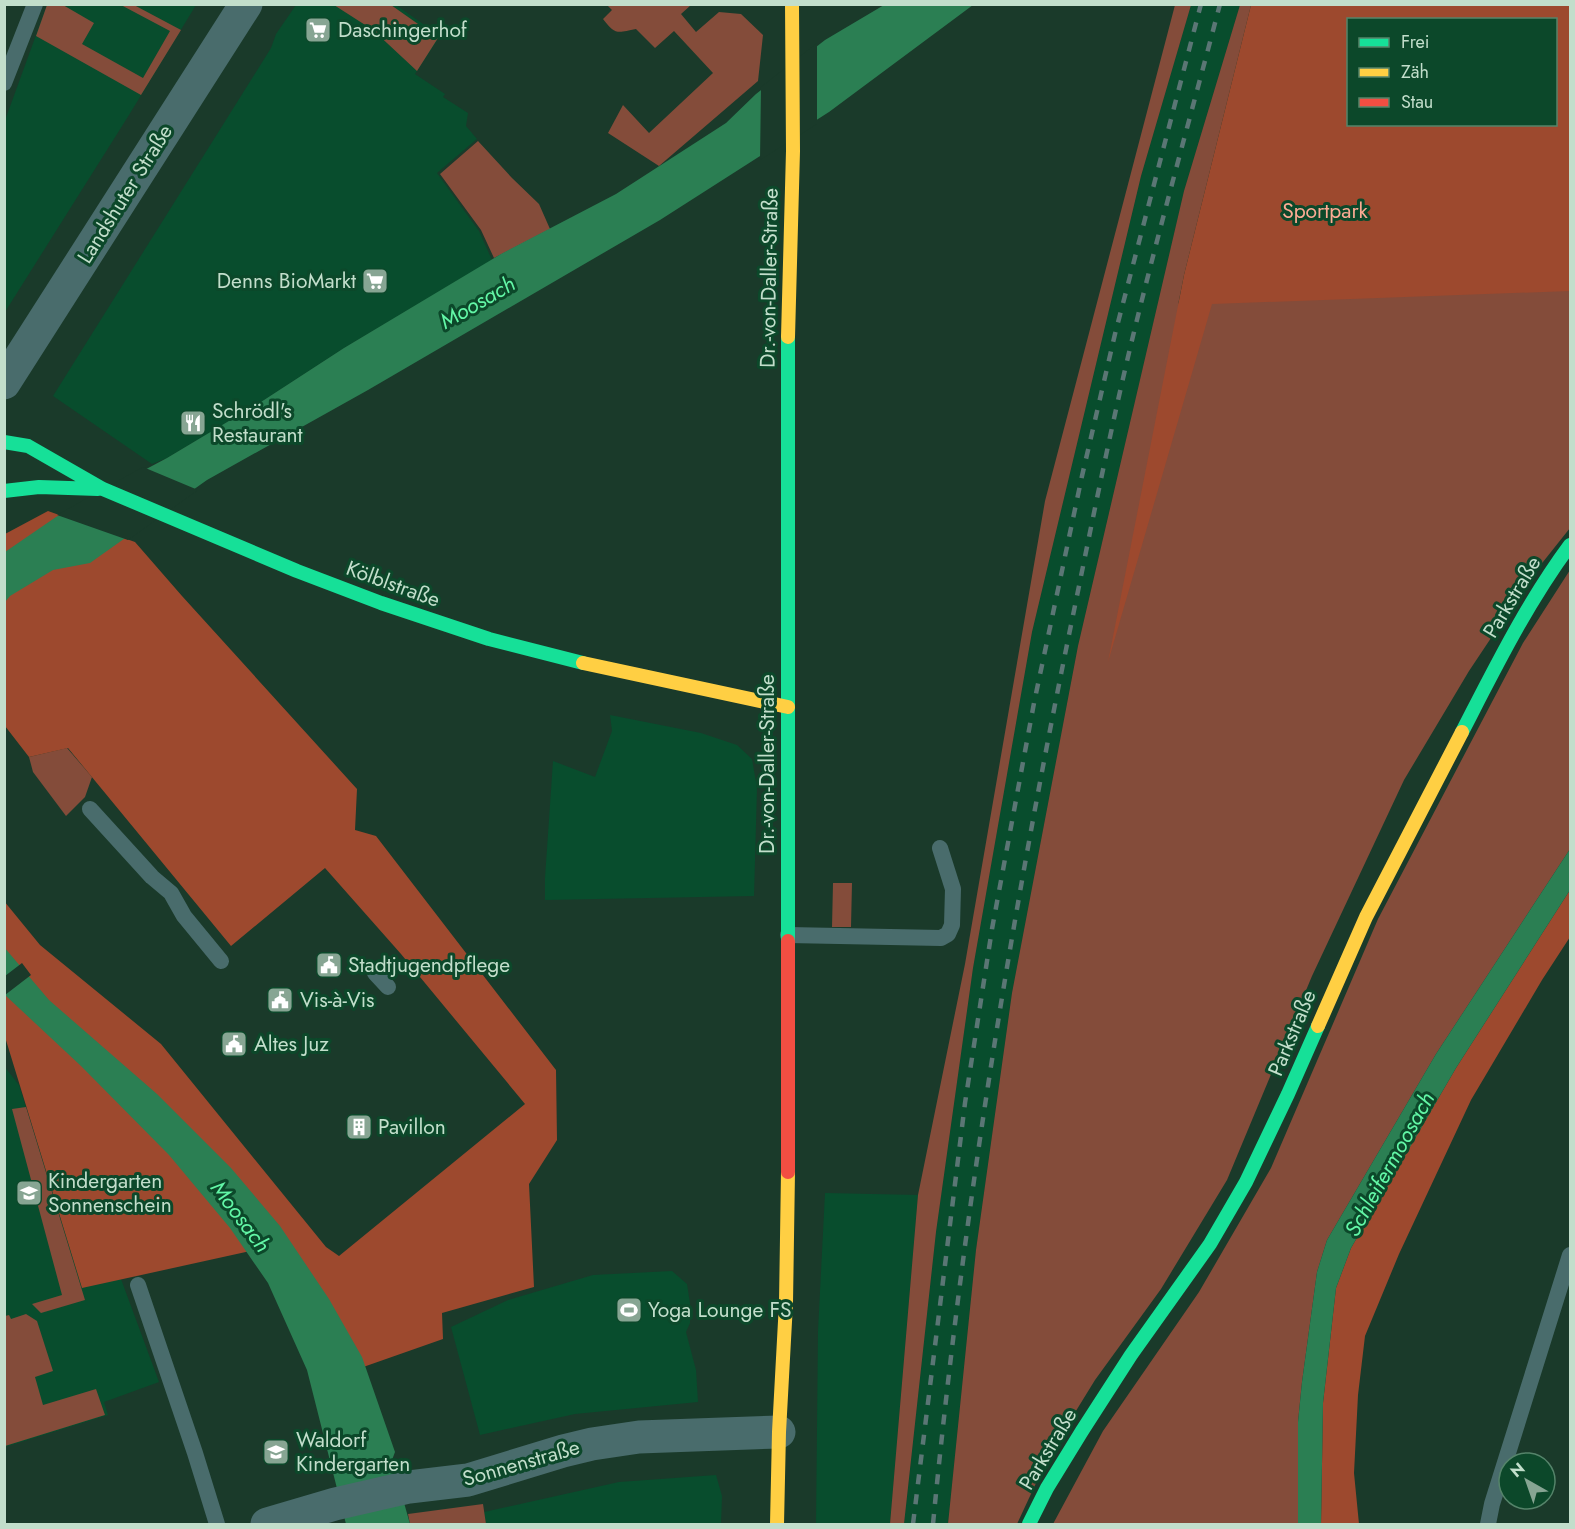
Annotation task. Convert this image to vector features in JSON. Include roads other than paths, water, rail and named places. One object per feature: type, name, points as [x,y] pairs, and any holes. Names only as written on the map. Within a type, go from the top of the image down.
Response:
[{"type":"main road","name":"Dr.-von-Daller-Straße","points":[[777,1524],[778,1432],[786,1292],[789,1092],[788,309],[793,151],[792,4]]},
{"type":"main road","name":"Kölblstraße","points":[[4,442],[28,446],[103,489],[297,571],[381,603],[489,639],[567,660],[788,707]]},
{"type":"main road","points":[[4,491],[21,488],[70,487],[103,489]]},
{"type":"main road","name":"Parkstraße","points":[[1029,1524],[1047,1488],[1082,1431],[1131,1355],[1210,1244],[1246,1182],[1288,1094],[1366,917],[1511,637],[1550,572],[1570,545]]},
{"type":"street","name":"Landshuter Straße","points":[[4,383],[246,4]]},
{"type":"street","name":"Sonnenstraße","points":[[267,1524],[335,1504],[409,1487],[468,1480],[563,1450],[604,1442],[639,1437],[778,1432]]},
{"type":"lane","points":[[4,83],[35,4]]},
{"type":"lane","points":[[90,809],[152,877],[171,893],[184,916],[220,961]]},
{"type":"lane","points":[[788,935],[941,938],[948,934],[952,925],[953,889],[940,848]]},
{"type":"lane","points":[[375,973],[388,987]]},
{"type":"lane","points":[[1488,1524],[1492,1504],[1570,1255]]},
{"type":"lane","points":[[138,1285],[217,1524]]},
{"type":"water","name":"Moosach","points":[[884,5],[973,5],[829,112],[660,220],[368,390],[207,480],[90,563],[53,570],[10,596],[5,602],[5,552],[56,517],[167,458],[501,254],[616,194],[726,123],[756,94],[825,40]]},
{"type":"water","name":"Schleifermoosach","points":[[1570,849],[1570,890],[1456,1068],[1351,1248],[1336,1288],[1323,1403],[1321,1524],[1298,1524],[1298,1422],[1302,1382],[1317,1272],[1327,1240],[1436,1054]]},
{"type":"water","name":"Moosach","points":[[4,947],[49,1000],[157,1094],[231,1168],[280,1226],[329,1299],[362,1357],[395,1452],[392,1460],[410,1524],[346,1524],[307,1370],[268,1283],[230,1228],[169,1155],[81,1066],[5,995]]},
{"type":"railway","points":[[913,1524],[965,1103],[992,929],[1034,703],[1115,334],[1201,4]]},
{"type":"railway","points":[[933,1524],[973,1185],[1028,848],[1093,516],[1125,372],[1220,4]]},
{"type":"place","name":"Daschingerhof","points":[[318,30]]},
{"type":"place","name":"Denns BioMarkt","points":[[375,281]]},
{"type":"place","name":"Schrödl's Restaurant","points":[[193,423]]},
{"type":"place","name":"Stadtjugendpflege","points":[[329,965]]},
{"type":"place","name":"Vis-à-Vis","points":[[280,1000]]},
{"type":"place","name":"Altes Juz","points":[[234,1044]]},
{"type":"place","name":"Pavillon","points":[[359,1127]]},
{"type":"place","name":"Kindergarten Sonnenschein","points":[[29,1193]]},
{"type":"place","name":"Yoga Lounge FS","points":[[629,1310]]},
{"type":"place","name":"Waldorf Kindergarten","points":[[276,1452]]},
{"type":"park label","name":"Sportpark","points":[[1325,211]]}]
